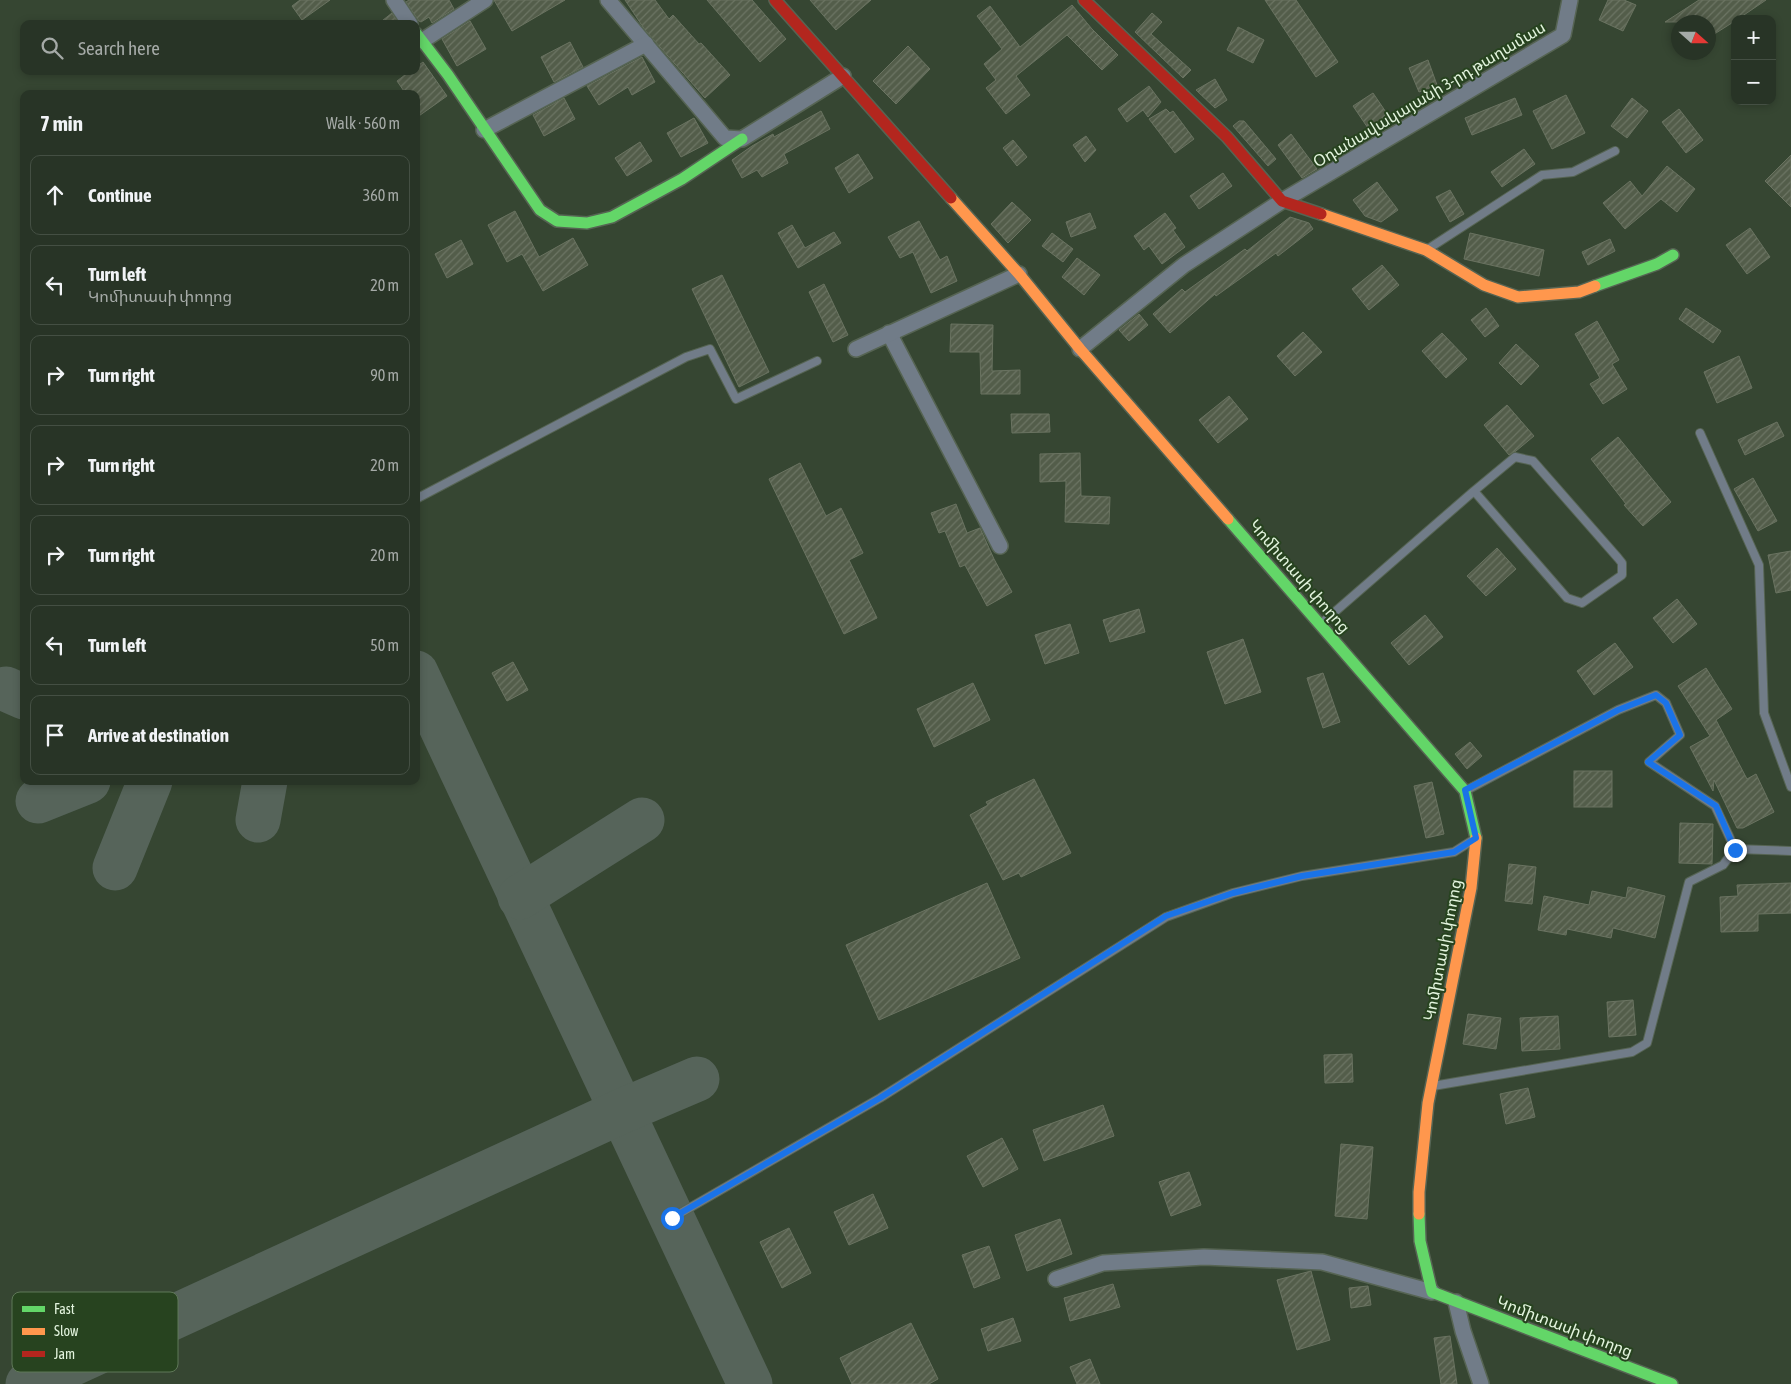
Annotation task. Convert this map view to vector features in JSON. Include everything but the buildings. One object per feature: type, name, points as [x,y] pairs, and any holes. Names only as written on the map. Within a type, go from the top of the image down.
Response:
[{"type":"main road","name":"Կոմիտասի փողոց","points":[[774,0],[1018,274],[1080,349],[1465,790],[1476,838],[1471,888],[1428,1103],[1419,1192],[1420,1241],[1432,1292],[1672,1384]]},
{"type":"main road","points":[[1084,0],[1226,137],[1282,202],[1426,250],[1484,285],[1518,297],[1579,292],[1657,264],[1673,255]]},
{"type":"main road","points":[[420,38],[448,75],[540,210],[557,221],[586,223],[612,217],[682,180],[742,138]]},
{"type":"street","points":[[394,0],[407,20]]},
{"type":"street","points":[[420,36],[486,0]]},
{"type":"street","points":[[608,0],[725,138],[742,138],[843,76]]},
{"type":"street","name":"Օդանավակայանի 3-րդ թաղամաս","points":[[1080,349],[1184,265],[1282,202],[1563,35],[1570,0]]},
{"type":"street","points":[[484,130],[646,44]]},
{"type":"street","points":[[856,349],[1018,274]]},
{"type":"street","points":[[889,333],[1000,546]]},
{"type":"street","points":[[1056,1279],[1103,1263],[1204,1257],[1322,1262],[1432,1292]]},
{"type":"street","points":[[1456,1302],[1463,1331],[1481,1384]]},
{"type":"lane","points":[[1426,250],[1542,174],[1573,172],[1615,151]]},
{"type":"lane","points":[[420,497],[686,357],[710,349],[736,400],[817,361]]},
{"type":"lane","points":[[1700,433],[1759,565],[1764,713],[1791,787]]},
{"type":"lane","points":[[1320,624],[1474,491],[1516,457],[1533,461],[1622,563],[1622,575],[1582,603],[1567,598],[1474,491]]},
{"type":"lane","points":[[1465,790],[1618,710],[1656,695],[1666,703],[1680,735],[1648,762],[1716,806],[1735,850]]},
{"type":"lane","points":[[672,1218],[880,1098],[1166,916],[1233,893],[1302,876],[1454,852],[1476,838]]},
{"type":"lane","points":[[1735,850],[1791,851]]},
{"type":"lane","points":[[1432,1086],[1632,1052],[1646,1043],[1688,882],[1723,865],[1735,850]]},
{"type":"taxiway","points":[[420,682],[750,1384]]},
{"type":"taxiway","points":[[6,689],[20,695]]},
{"type":"taxiway","points":[[38,801],[78,785]]},
{"type":"taxiway","points":[[115,868],[148,785]]},
{"type":"taxiway","points":[[258,820],[264,785]]},
{"type":"taxiway","points":[[520,897],[642,820]]},
{"type":"taxiway","points":[[178,1315],[622,1111],[697,1079]]},
{"type":"taxiway","points":[[28,1384],[54,1372]]},
{"type":"traffic: fast","points":[[420,38],[448,75],[540,210],[557,221],[587,223],[612,217],[682,179],[742,139]]},
{"type":"traffic: fast","points":[[1595,286],[1657,264],[1673,255]]},
{"type":"traffic: fast","points":[[1228,519],[1465,791],[1476,838]]},
{"type":"traffic: fast","points":[[1419,1214],[1420,1241],[1432,1292],[1672,1384]]},
{"type":"traffic: slow","points":[[951,198],[1019,274],[1080,349],[1228,519]]},
{"type":"traffic: slow","points":[[1321,214],[1426,250],[1484,285],[1518,297],[1579,292],[1595,286]]},
{"type":"traffic: slow","points":[[1419,1214],[1419,1192],[1428,1103],[1471,888],[1476,838]]},
{"type":"traffic: jam","points":[[775,0],[951,198]]},
{"type":"traffic: jam","points":[[1084,0],[1227,137],[1282,201],[1321,214]]},
{"type":"route","points":[[672,1218],[880,1098],[1166,916],[1233,893],[1302,876],[1454,852],[1476,838],[1465,790],[1618,710],[1656,695],[1666,703],[1680,735],[1648,762],[1716,806],[1735,850]]}]
